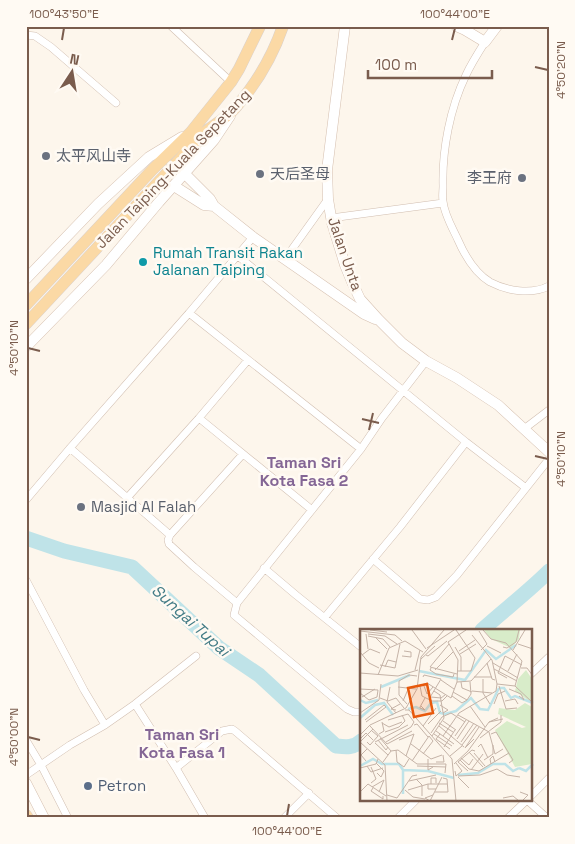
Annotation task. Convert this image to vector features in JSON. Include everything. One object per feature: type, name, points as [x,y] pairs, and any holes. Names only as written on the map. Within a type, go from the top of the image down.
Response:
[{"type":"main road","name":"Jalan Taiping-Kuala Sepetang","points":[[26,305],[153,169],[191,132],[231,82],[260,26]]},
{"type":"main road","name":"Jalan Taiping-Kuala Sepetang","points":[[26,324],[206,132],[235,109],[258,79],[283,26]]},
{"type":"main road","points":[[278,39],[288,26]]},
{"type":"street","points":[[172,26],[231,82]]},
{"type":"street","name":"Jalan Unta","points":[[345,26],[327,170],[328,199],[331,218],[345,265],[360,299],[402,343],[426,361],[498,405],[549,452]]},
{"type":"street","points":[[456,26],[485,42]]},
{"type":"street","points":[[497,26],[465,76],[454,106],[442,165],[443,203],[462,249],[483,278],[498,286],[513,290],[527,291],[549,286]]},
{"type":"street","points":[[26,35],[35,36],[51,47],[116,103]]},
{"type":"street","points":[[26,347],[106,265],[214,140],[235,109]]},
{"type":"street","points":[[26,279],[98,204],[149,157],[191,132]]},
{"type":"street","points":[[185,174],[210,199],[214,206],[253,237],[364,314],[379,320]]},
{"type":"street","points":[[174,186],[204,205],[214,206]]},
{"type":"street","points":[[285,259],[328,199]]},
{"type":"street","points":[[331,218],[443,203]]},
{"type":"street","points":[[26,500],[253,237]]},
{"type":"street","points":[[238,256],[466,442],[526,488]]},
{"type":"street","points":[[331,292],[360,299]]},
{"type":"street","points":[[189,313],[361,450]]},
{"type":"street","points":[[127,498],[248,360]]},
{"type":"street","points":[[360,712],[347,709],[234,615],[237,603],[361,450],[382,418],[426,361]]},
{"type":"street","points":[[524,430],[549,410]]},
{"type":"street","points":[[199,418],[312,510]]},
{"type":"street","points":[[325,617],[466,442]]},
{"type":"street","points":[[70,448],[170,535]]},
{"type":"street","points":[[237,603],[194,567],[169,544],[168,540],[170,535],[243,454]]},
{"type":"street","points":[[373,558],[420,599],[428,600],[436,597],[456,575],[549,459]]},
{"type":"street","points":[[264,568],[360,645]]},
{"type":"street","points":[[26,580],[84,690],[105,725]]},
{"type":"street","points":[[26,775],[135,704],[196,656]]},
{"type":"street","points":[[532,673],[549,657]]},
{"type":"street","points":[[135,704],[205,818]]},
{"type":"street","points":[[176,768],[222,731],[232,729],[337,818]]},
{"type":"street","points":[[26,740],[68,818]]},
{"type":"street","points":[[532,795],[549,778]]},
{"type":"street","points":[[26,783],[44,818]]},
{"type":"street","points":[[284,818],[309,793]]},
{"type":"street","points":[[398,818],[414,802]]},
{"type":"street","points":[[508,818],[525,802]]},
{"type":"street","points":[[529,802],[547,818]]},
{"type":"waterway","name":"Sungai Tupai","points":[[26,538],[64,551],[132,567],[219,648],[259,675],[336,746],[353,746],[360,742]]},
{"type":"waterway","name":"Sungai Tupai","points":[[483,629],[549,571]]},
{"type":"place","name":"太平风山寺","points":[[46,156]]},
{"type":"place","name":"天后圣母","points":[[260,174]]},
{"type":"place","name":"李王府","points":[[522,178]]},
{"type":"place","name":"Rumah Transit Rakan Jalanan Taiping","points":[[143,262]]},
{"type":"place","name":"Masjid Al Falah","points":[[81,507]]},
{"type":"place","name":"Petron","points":[[88,786]]},
{"type":"district","name":"Taman Sri Kota Fasa 2","points":[[304,471]]},
{"type":"district","name":"Taman Sri Kota Fasa 1","points":[[182,743]]}]
